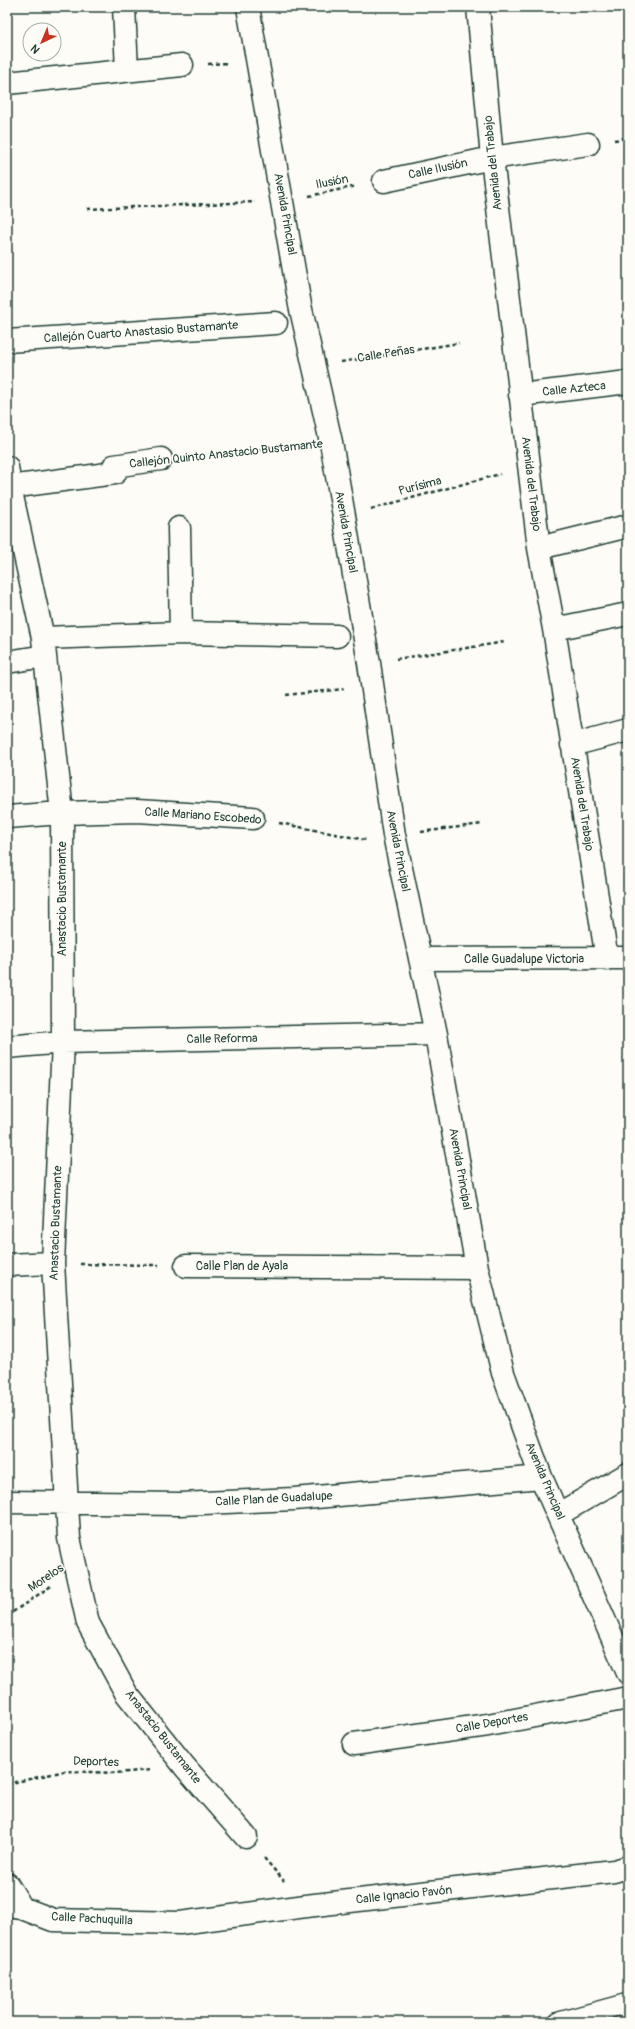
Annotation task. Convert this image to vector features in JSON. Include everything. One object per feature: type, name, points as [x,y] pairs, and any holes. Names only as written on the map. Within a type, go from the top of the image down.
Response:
[{"type":"street","points":[[124,7],[127,70]]},
{"type":"street","name":"Avenida Principal","points":[[248,7],[256,62],[313,366],[331,442],[369,663],[395,840],[436,1034],[477,1268],[503,1373],[541,1477],[628,1673]]},
{"type":"street","name":"Avenida del Trabajo","points":[[478,7],[492,158],[539,548],[554,629],[572,745],[618,958]]},
{"type":"street","points":[[7,83],[182,65]]},
{"type":"street","points":[[492,158],[588,144]]},
{"type":"street","name":"Calle Ilusión","points":[[384,181],[492,158]]},
{"type":"street","name":"Callejón Cuarto Anastasio Bustamante","points":[[7,340],[276,323]]},
{"type":"street","name":"Calle Azteca","points":[[520,395],[628,382]]},
{"type":"street","name":"Callejón Quinto Anastacio Bustamante","points":[[8,477],[115,473],[114,466],[161,459]]},
{"type":"street","name":"Anastacio Bustamante","points":[[8,477],[44,647],[62,813],[63,1042],[53,1263],[69,1538],[88,1623],[126,1693],[185,1767],[246,1837]]},
{"type":"street","points":[[539,548],[628,526]]},
{"type":"street","points":[[179,528],[181,633]]},
{"type":"street","points":[[554,629],[628,614]]},
{"type":"street","points":[[7,662],[44,647],[181,633],[337,636]]},
{"type":"street","points":[[572,745],[628,730]]},
{"type":"street","name":"Calle Mariano Escobedo","points":[[7,817],[62,813],[137,811],[253,818]]},
{"type":"street","name":"Calle Guadalupe Victoria","points":[[420,959],[618,958]]},
{"type":"street","name":"Calle Reforma","points":[[7,1047],[63,1042],[436,1034]]},
{"type":"street","points":[[7,1265],[53,1263]]},
{"type":"street","name":"Calle Plan de Ayala","points":[[186,1266],[477,1268]]},
{"type":"street","points":[[558,1514],[627,1476]]},
{"type":"street","name":"Calle Plan de Guadalupe","points":[[7,1502],[66,1504],[180,1504],[294,1499],[541,1477]]},
{"type":"street","name":"Calle Deportes","points":[[354,1744],[488,1725],[628,1698]]},
{"type":"street","name":"Calle Ignacio Pavón","points":[[180,1923],[306,1906],[614,1871],[628,1867]]},
{"type":"street","points":[[7,1884],[14,1907]]},
{"type":"street","name":"Calle Pachuquilla","points":[[14,1907],[53,1920],[180,1923]]},
{"type":"lane","points":[[559,2022],[628,2003]]},
{"type":"path","points":[[182,65],[256,62]]},
{"type":"path","name":"Ilusión","points":[[283,201],[384,181]]},
{"type":"path","points":[[87,209],[235,203]]},
{"type":"path","name":"Calle Peñas","points":[[313,366],[459,343]]},
{"type":"path","name":"Callejón Quinto Anastacio Bustamante","points":[[161,459],[331,442]]},
{"type":"path","name":"Purísima","points":[[344,516],[500,474]]},
{"type":"path","points":[[369,663],[504,642]]},
{"type":"path","points":[[286,695],[344,690]]},
{"type":"path","name":"Calle Mariano Escobedo","points":[[253,818],[395,840],[482,824]]},
{"type":"path","name":"Calle Plan de Ayala","points":[[53,1263],[186,1266]]},
{"type":"path","name":"Morelos","points":[[7,1616],[76,1568]]},
{"type":"path","name":"Deportes","points":[[7,1784],[65,1770],[116,1773],[185,1767]]},
{"type":"path","points":[[246,1837],[306,1906]]}]
